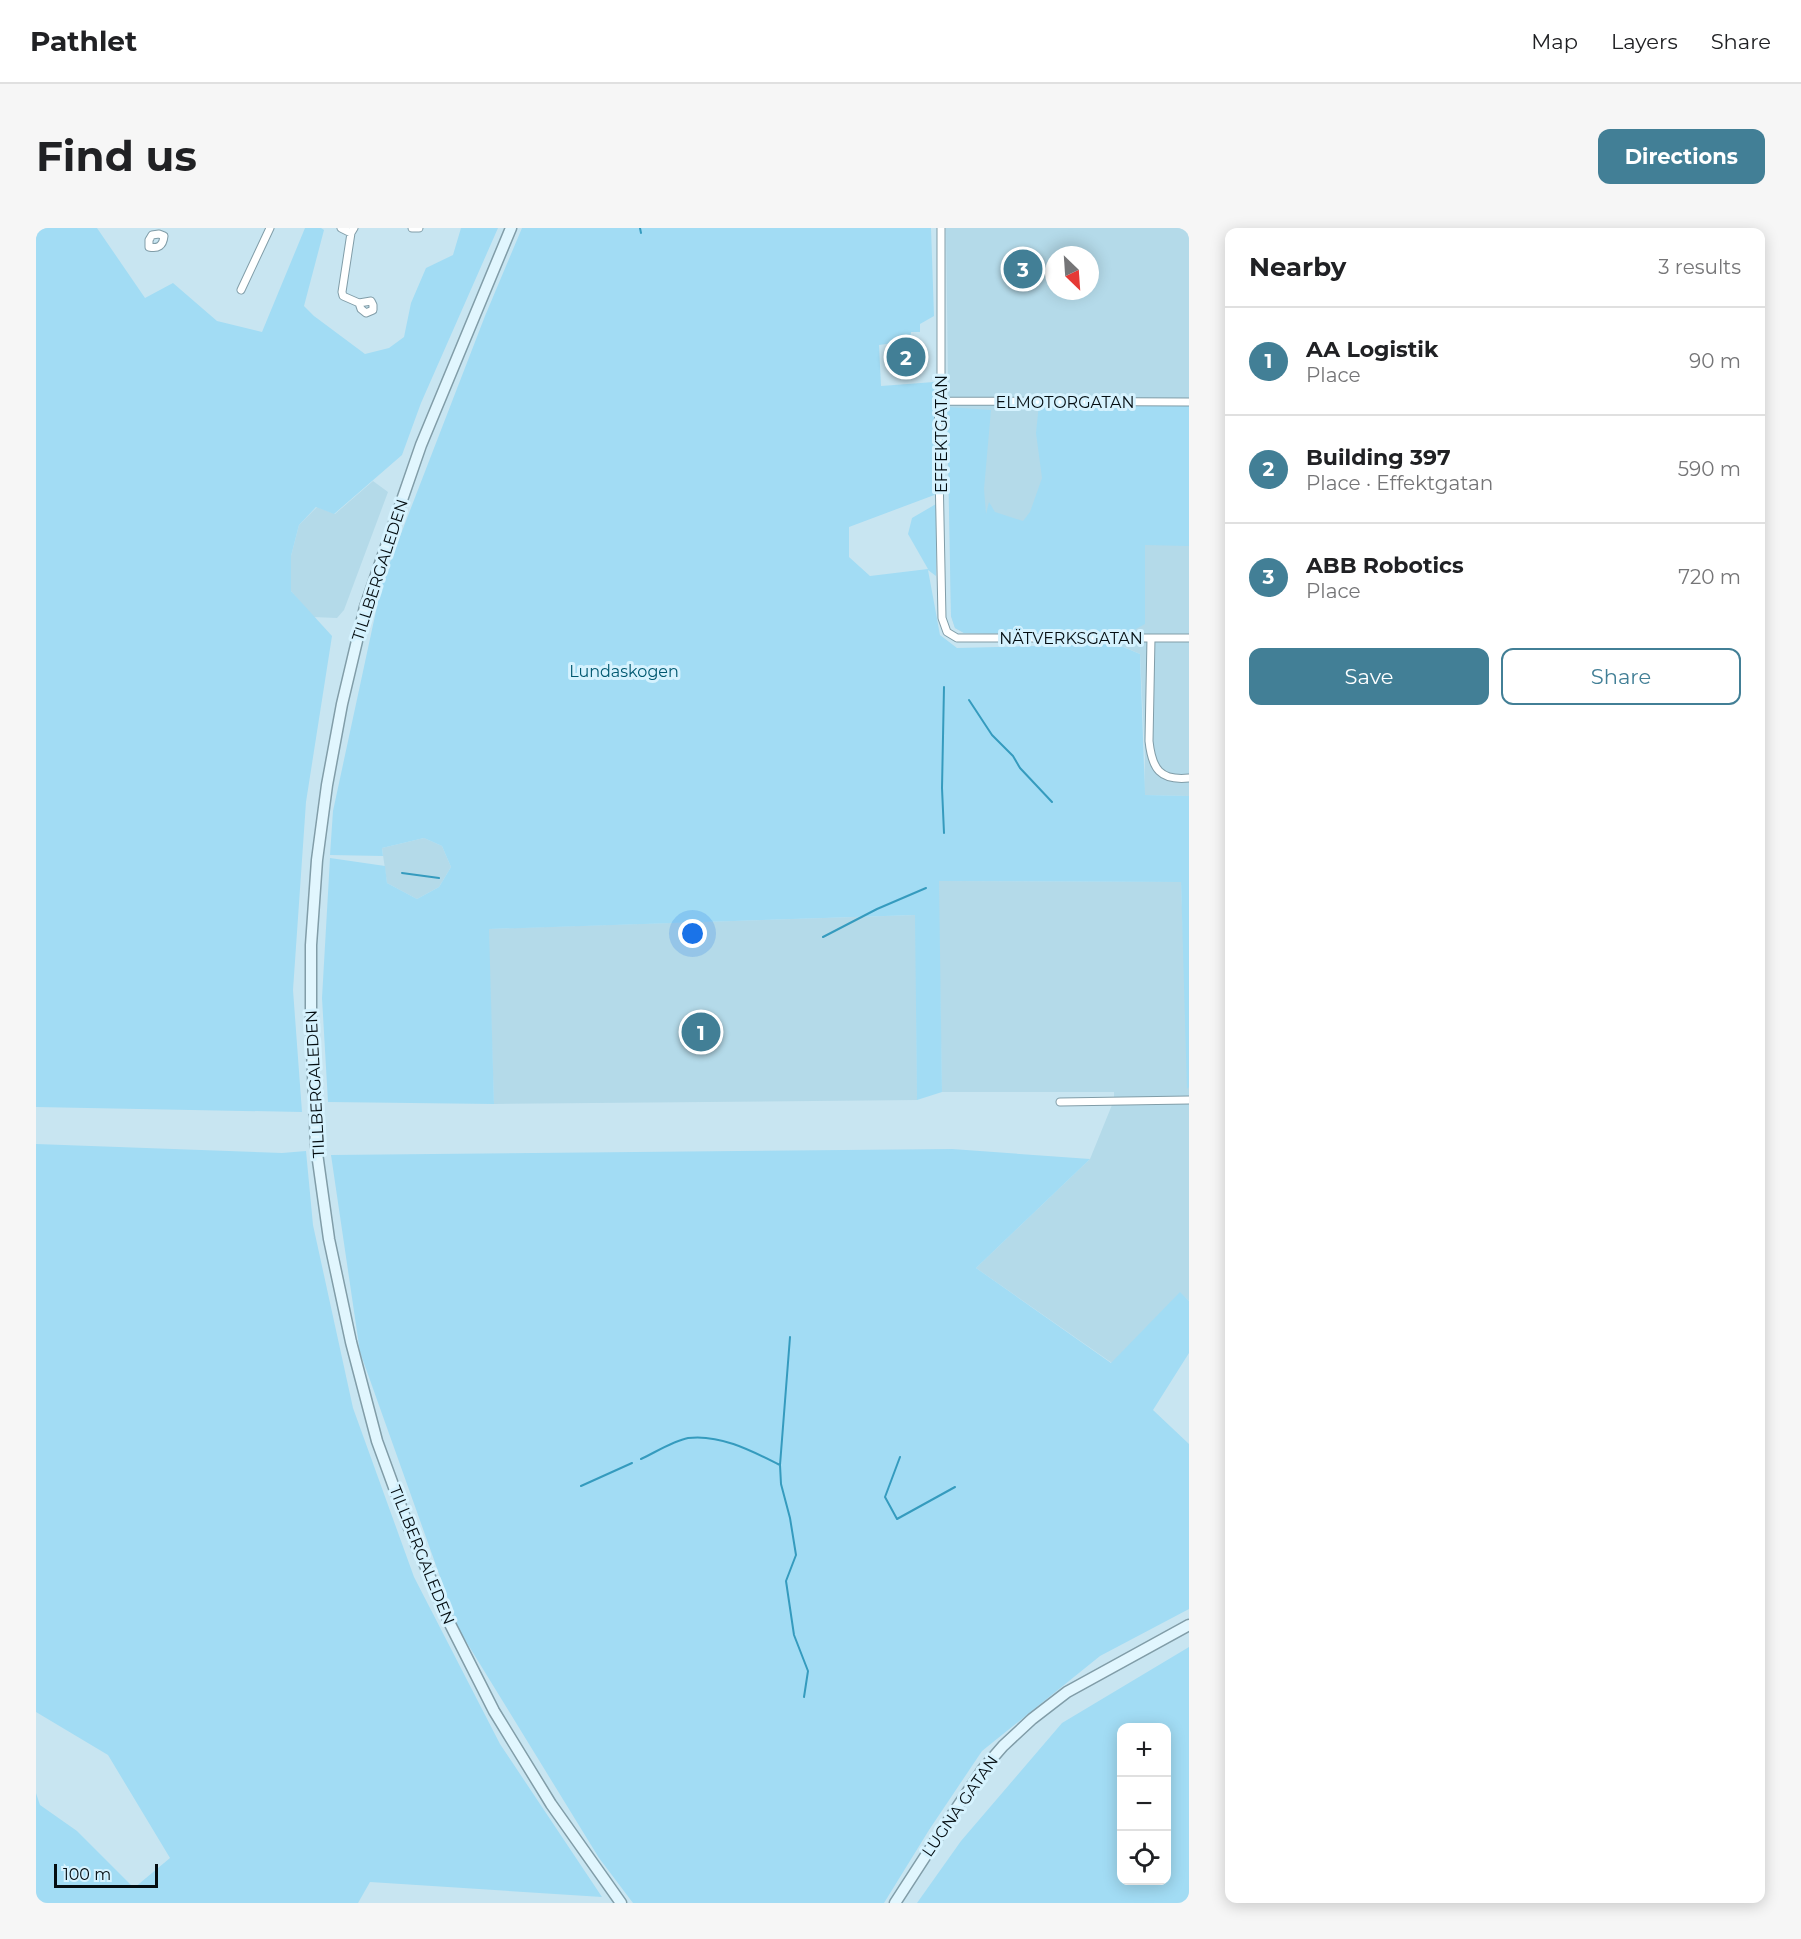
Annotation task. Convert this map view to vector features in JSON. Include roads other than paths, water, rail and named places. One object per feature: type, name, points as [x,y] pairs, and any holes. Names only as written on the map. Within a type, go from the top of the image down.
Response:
[{"type":"main road","name":"TILLBERGALEDEN","points":[[511,228],[422,445],[365,607],[342,704],[327,785],[317,860],[311,945],[311,1025],[316,1146],[330,1239],[351,1342],[377,1441],[407,1523],[449,1622],[494,1711],[551,1804],[621,1903]]},
{"type":"main road","name":"LUGNA GATAN","points":[[895,1903],[983,1769],[1003,1746],[1032,1719],[1067,1692],[1189,1625]]},
{"type":"street","points":[[241,290],[270,228]]},
{"type":"street","points":[[340,228],[353,231],[342,296],[359,303]]},
{"type":"street","points":[[412,228],[418,228]]},
{"type":"street","name":"EFFEKTGATAN","points":[[941,228],[939,422],[942,618],[947,632],[953,636]]},
{"type":"street","name":"ELMOTORGATAN","points":[[941,401],[1189,402]]},
{"type":"street","name":"NÄTVERKSGATAN","points":[[953,636],[965,638],[1189,638]]},
{"type":"street","points":[[1150,638],[1149,741],[1151,758],[1154,766],[1167,777],[1189,778]]},
{"type":"street","points":[[1060,1102],[1189,1100]]},
{"type":"waterway","points":[[640,228],[641,233]]},
{"type":"waterway","points":[[944,687],[942,788],[944,833]]},
{"type":"waterway","points":[[969,700],[992,735],[1052,802]]},
{"type":"waterway","points":[[402,873],[439,878]]},
{"type":"waterway","points":[[823,937],[877,909],[926,888]]},
{"type":"waterway","points":[[641,1459],[676,1442],[700,1437],[736,1445],[780,1465],[790,1337]]},
{"type":"waterway","points":[[900,1457],[885,1497],[897,1519],[955,1487]]},
{"type":"waterway","points":[[581,1486],[632,1463]]},
{"type":"waterway","points":[[780,1465],[781,1484],[796,1555],[786,1581],[794,1635],[808,1671],[804,1697]]},
{"type":"place","name":"ABB Robotics","points":[[1023,269]]},
{"type":"place","name":"Building 397","points":[[906,357]]},
{"type":"place","name":"AA Logistik","points":[[701,1032]]},
{"type":"park label","name":"Lundaskogen","points":[[624,671]]}]
